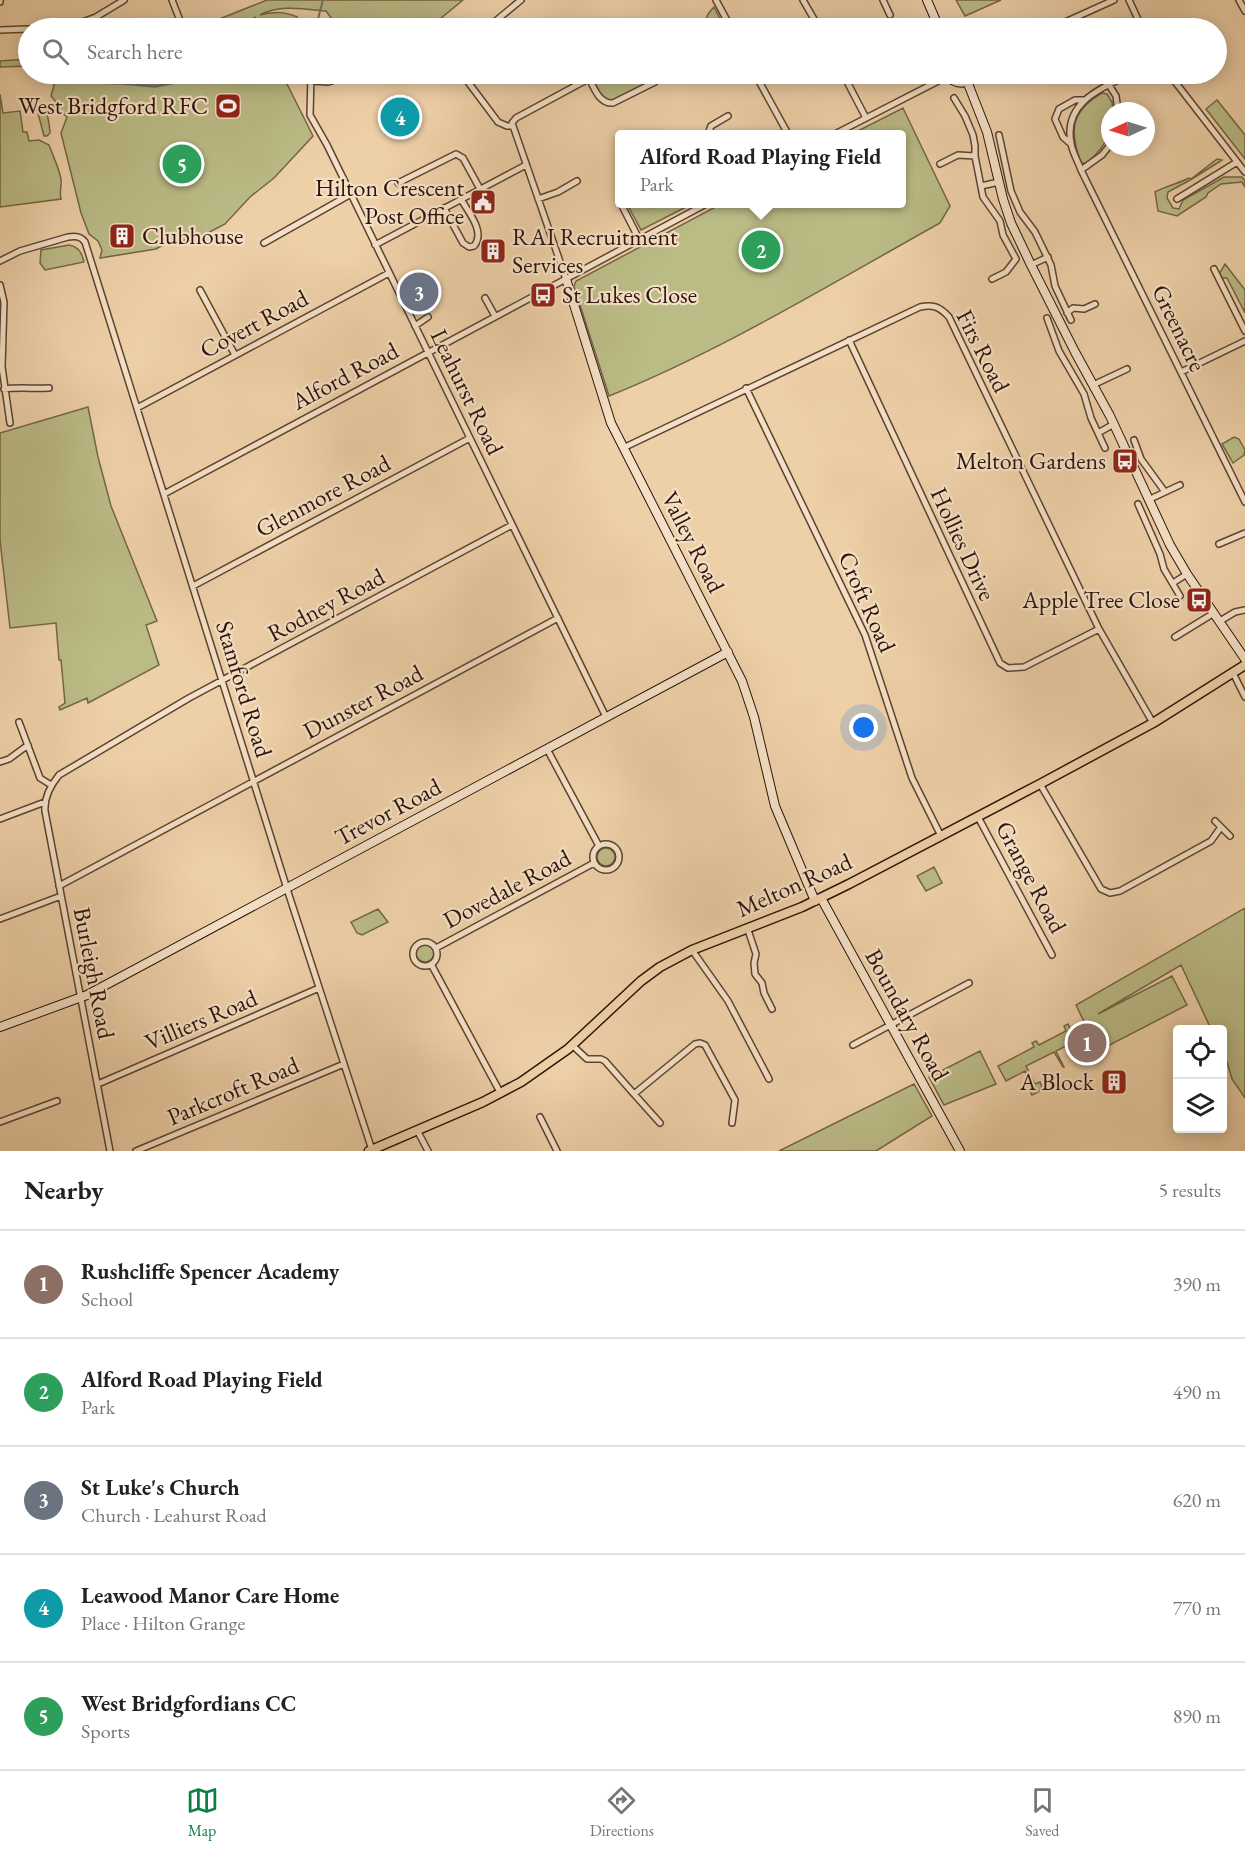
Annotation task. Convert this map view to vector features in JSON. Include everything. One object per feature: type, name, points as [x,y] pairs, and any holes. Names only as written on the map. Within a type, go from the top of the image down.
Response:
[{"type":"main road","name":"Melton Road","points":[[371,1150],[501,1094],[572,1046],[641,981],[692,950],[818,899],[978,817],[1153,723],[1245,665]]},
{"type":"street","points":[[96,17],[124,0]]},
{"type":"street","points":[[172,0],[179,18]]},
{"type":"street","points":[[499,18],[521,0]]},
{"type":"street","points":[[716,0],[726,18]]},
{"type":"street","points":[[803,0],[813,18]]},
{"type":"street","points":[[883,0],[890,15]]},
{"type":"street","points":[[927,0],[935,18]]},
{"type":"street","points":[[1074,18],[1114,0]]},
{"type":"street","points":[[1129,0],[1137,18]]},
{"type":"street","points":[[1239,0],[1245,11]]},
{"type":"street","points":[[0,30],[18,29]]},
{"type":"street","name":"Leahurst Road","points":[[312,84],[310,116],[351,194],[606,717]]},
{"type":"street","points":[[328,84],[328,89]]},
{"type":"street","points":[[470,84],[498,122],[507,126],[512,126],[516,118],[575,84]]},
{"type":"street","points":[[593,84],[602,100],[607,104],[613,104],[651,84]]},
{"type":"street","points":[[760,84],[785,130]]},
{"type":"street","points":[[848,84],[866,118]]},
{"type":"street","points":[[844,130],[931,84]]},
{"type":"street","points":[[968,84],[987,132],[1011,223],[1031,265],[1114,424],[1170,545],[1245,659]]},
{"type":"street","points":[[1177,84],[1245,172]]},
{"type":"street","points":[[1109,85],[1117,102]]},
{"type":"street","name":"Greenacre","points":[[1109,85],[1093,93],[1076,111],[1070,126],[1071,144],[1245,502]]},
{"type":"street","points":[[954,98],[973,135],[984,197],[1000,221],[1003,235],[1016,259],[1006,272],[992,279]]},
{"type":"street","name":"Greenacre","points":[[1071,144],[1063,137],[1055,119],[1059,109],[1075,100],[1085,100]]},
{"type":"street","points":[[710,130],[711,126],[728,116]]},
{"type":"street","name":"Valley Road","points":[[512,126],[566,279],[603,400],[623,448],[742,681],[754,717],[775,806],[818,899]]},
{"type":"street","points":[[999,135],[1011,191],[1020,212],[1035,232],[1048,257],[1055,286],[1071,320]]},
{"type":"street","points":[[398,183],[456,154],[463,158],[480,189]]},
{"type":"street","points":[[940,164],[958,155],[975,156]]},
{"type":"street","points":[[1082,170],[1101,156]]},
{"type":"street","points":[[1177,200],[1237,162]]},
{"type":"street","points":[[375,245],[526,165]]},
{"type":"street","points":[[538,200],[577,181]]},
{"type":"street","points":[[981,186],[999,182]]},
{"type":"street","points":[[264,243],[351,194]]},
{"type":"street","points":[[444,208],[463,243],[469,247],[474,246],[479,234],[461,199]]},
{"type":"street","points":[[623,208],[639,240]]},
{"type":"street","name":"Alford Road","points":[[164,494],[699,208]]},
{"type":"street","name":"Stamford Road","points":[[0,261],[20,251],[68,237],[76,236],[83,239],[371,1150]]},
{"type":"street","points":[[1031,265],[1048,257]]},
{"type":"street","points":[[1214,268],[1245,331]]},
{"type":"street","name":"Covert Road","points":[[137,408],[389,273]]},
{"type":"street","points":[[0,285],[4,302],[2,367],[10,423]]},
{"type":"street","points":[[200,290],[234,355]]},
{"type":"street","points":[[485,298],[495,316]]},
{"type":"street","points":[[1067,313],[1073,308],[1084,309],[1095,304]]},
{"type":"street","name":"Firs Road","points":[[623,448],[920,307],[936,306],[949,317],[1099,629],[1153,723]]},
{"type":"street","points":[[415,326],[428,317]]},
{"type":"street","points":[[1047,318],[1059,351],[1084,394],[1091,418],[1105,448]]},
{"type":"street","name":"Hollies Drive","points":[[849,340],[1000,663],[1008,668],[1024,667],[1099,629]]},
{"type":"street","points":[[1181,372],[1245,341]]},
{"type":"street","points":[[1093,385],[1126,369]]},
{"type":"street","points":[[4,389],[49,388]]},
{"type":"street","name":"Croft Road","points":[[747,388],[865,635],[912,778],[941,836]]},
{"type":"street","points":[[1098,433],[1114,424]]},
{"type":"street","name":"Glenmore Road","points":[[193,586],[470,438]]},
{"type":"street","points":[[1134,440],[1141,459],[1165,492]]},
{"type":"street","points":[[1148,500],[1180,485]]},
{"type":"street","points":[[1138,504],[1160,554],[1164,569],[1180,596]]},
{"type":"street","name":"Rodney Road","points":[[51,785],[59,775],[189,698],[512,525]]},
{"type":"street","points":[[1219,544],[1245,533]]},
{"type":"street","points":[[1173,584],[1187,574]]},
{"type":"street","points":[[1220,621],[1235,612],[1245,610]]},
{"type":"street","points":[[1175,637],[1214,613]]},
{"type":"street","name":"Dunster Road","points":[[59,886],[558,618]]},
{"type":"street","name":"Trevor Road","points":[[0,1027],[81,997],[728,652]]},
{"type":"street","points":[[1233,673],[1245,697]]},
{"type":"street","points":[[0,819],[45,802],[51,785],[40,778],[19,722]]},
{"type":"street","points":[[0,762],[9,759],[28,745]]},
{"type":"street","name":"Dovedale Road","points":[[546,749],[599,846]]},
{"type":"street","points":[[1040,784],[1101,889],[1110,893],[1120,891],[1211,841],[1221,827]]},
{"type":"street","name":"Burleigh Road","points":[[45,802],[45,812],[110,1151]]},
{"type":"street","name":"Grange Road","points":[[978,817],[1052,956]]},
{"type":"street","points":[[1215,821],[1230,836]]},
{"type":"street","name":"Dovedale Road","points":[[607,844],[614,847],[618,854],[617,862],[612,868],[604,869],[594,863],[594,851],[599,846],[607,844]]},
{"type":"street","name":"Dovedale Road","points":[[436,948],[594,863]]},
{"type":"street","points":[[0,920],[61,896]]},
{"type":"street","name":"Boundary Road","points":[[818,899],[960,1151]]},
{"type":"street","points":[[747,927],[756,954],[755,974],[762,983],[772,1009]]},
{"type":"street","name":"Dovedale Road","points":[[423,941],[430,942],[436,948],[437,955],[431,964],[420,965],[414,960],[413,952],[416,945],[423,941]]},
{"type":"street","points":[[692,950],[728,1001],[769,1079]]},
{"type":"street","name":"Dovedale Road","points":[[431,964],[501,1094]]},
{"type":"street","points":[[853,1045],[969,983]]},
{"type":"street","name":"Villiers Road","points":[[98,1084],[320,988]]},
{"type":"street","points":[[634,1094],[700,1042],[705,1045],[735,1100],[732,1123]]},
{"type":"street","points":[[572,1046],[587,1059],[605,1061],[660,1123]]},
{"type":"street","name":"Parkcroft Road","points":[[136,1151],[344,1064]]},
{"type":"street","points":[[0,1122],[57,1101]]},
{"type":"street","points":[[540,1117],[558,1151]]},
{"type":"street","points":[[418,1131],[428,1151]]},
{"type":"green space","points":[[267,0],[463,0],[441,18],[331,18],[326,11],[292,8],[275,9],[260,15],[279,13],[297,18],[222,18]]},
{"type":"green space","points":[[956,0],[1001,0],[965,16]]},
{"type":"green space","points":[[714,7],[720,18],[707,18]]},
{"type":"green space","points":[[18,60],[18,66],[0,67],[0,61]]},
{"type":"green space","points":[[54,84],[287,84],[313,136],[274,178],[250,197],[225,224],[206,234],[165,244],[156,249],[100,258],[102,250],[98,241],[89,234],[81,213],[61,133],[67,117],[57,109],[56,102],[51,96]]},
{"type":"green space","points":[[592,84],[647,84],[613,103],[601,101]]},
{"type":"green space","points":[[1102,93],[1107,94],[1112,102],[1101,102],[1101,148],[1087,163],[1081,163],[1075,141],[1075,122],[1084,107]]},
{"type":"green space","points":[[0,94],[3,113],[20,111],[23,132],[27,132],[29,141],[39,140],[49,145],[60,175],[61,199],[0,207]]},
{"type":"green space","points":[[1217,100],[1245,135],[1245,159],[1206,109]]},
{"type":"green space","points":[[35,102],[43,107],[47,114],[50,133],[47,136],[44,136]]},
{"type":"green space","points":[[903,108],[950,206],[940,223],[694,358],[609,396],[574,286],[576,281],[713,208],[906,208],[906,130],[860,130]]},
{"type":"green space","points":[[1217,159],[1222,160],[1192,179],[1168,192],[1167,198],[1173,208],[1179,209],[1183,200],[1224,177],[1242,177],[1245,187],[1242,182],[1221,184],[1177,216],[1158,211],[1155,192],[1191,179]]},
{"type":"green space","points":[[629,208],[684,208],[641,230]]},
{"type":"green space","points":[[69,245],[80,251],[84,262],[45,270],[40,263],[41,250]]},
{"type":"green space","points":[[1225,264],[1245,290],[1245,313],[1227,278],[1221,278],[1219,274]]},
{"type":"green space","points":[[88,407],[111,506],[157,621],[146,625],[159,665],[88,703],[87,698],[60,710],[59,707],[65,703],[56,623],[10,628],[0,540],[0,433]]},
{"type":"green space","points":[[1234,437],[1239,439],[1245,450],[1244,455],[1233,463],[1222,444]]},
{"type":"green space","points":[[602,848],[610,848],[615,853],[613,864],[602,866],[597,861],[597,853]]},
{"type":"green space","points":[[934,867],[942,883],[926,891],[917,876]]},
{"type":"green space","points":[[1245,908],[1245,1098],[1232,1079],[1227,1063],[1227,1025],[1209,1025],[1181,965],[1098,1014],[1172,976],[1187,1005],[1098,1051],[1076,1005]]},
{"type":"green space","points":[[378,909],[388,922],[362,935],[357,933],[351,922]]},
{"type":"green space","points":[[425,944],[431,947],[434,953],[431,959],[425,962],[419,959],[416,953],[419,947]]},
{"type":"green space","points":[[1068,1024],[1076,1041],[1056,1051],[1064,1067],[1054,1052],[1026,1066],[1035,1084],[1040,1082],[1042,1087],[1038,1092],[1032,1095],[1030,1091],[1034,1089],[1025,1071],[1006,1081],[998,1066],[1034,1047],[1032,1043],[1036,1041],[1039,1045],[1066,1031],[1064,1026]]},
{"type":"green space","points":[[980,1051],[996,1084],[944,1105],[929,1077]]},
{"type":"green space","points":[[914,1084],[932,1116],[876,1151],[779,1151]]},
{"type":"shaded area","points":[[122,84],[171,84],[155,87]]},
{"type":"waterway","points":[[318,18],[323,0]]},
{"type":"place","name":"West Bridgford RFC","points":[[228,106]]},
{"type":"place","name":"Leawood Manor Care Home","points":[[400,117]]},
{"type":"place","name":"West Bridgfordians CC","points":[[182,164]]},
{"type":"place","name":"Hilton Crescent Post Office","points":[[483,202]]},
{"type":"place","name":"Clubhouse","points":[[122,236]]},
{"type":"place","name":"Alford Road Playing Field","points":[[761,250]]},
{"type":"place","name":"RAI Recruitment Services","points":[[493,251]]},
{"type":"place","name":"St Luke's Church","points":[[419,292]]},
{"type":"place","name":"St Lukes Close","points":[[543,295]]},
{"type":"place","name":"Melton Gardens","points":[[1125,461]]},
{"type":"place","name":"Apple Tree Close","points":[[1199,600]]},
{"type":"place","name":"Rushcliffe Spencer Academy","points":[[1087,1043]]},
{"type":"place","name":"A Block","points":[[1114,1082]]}]
